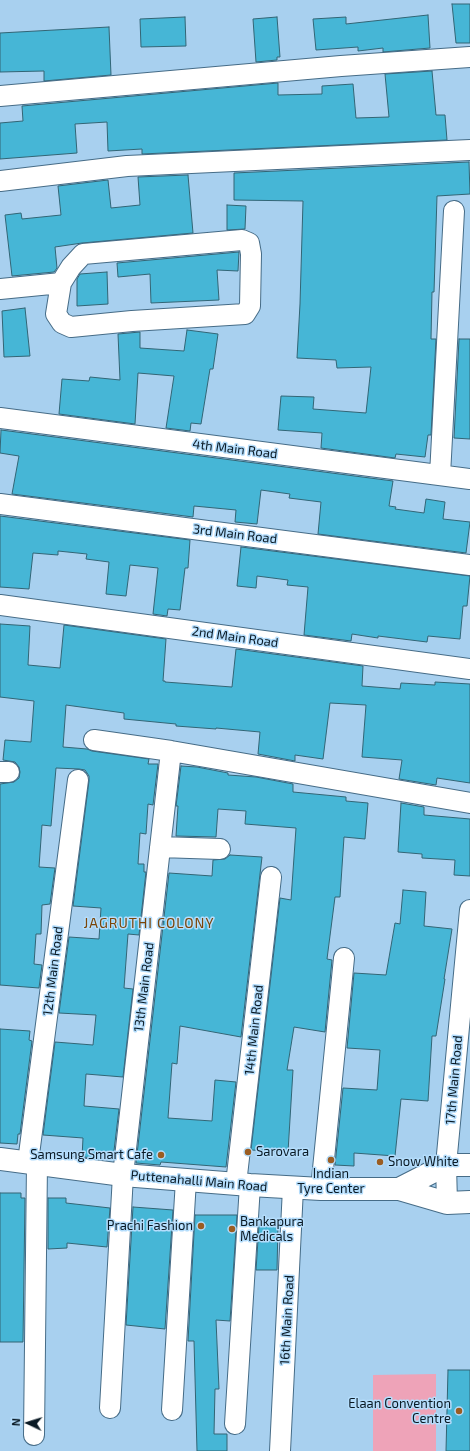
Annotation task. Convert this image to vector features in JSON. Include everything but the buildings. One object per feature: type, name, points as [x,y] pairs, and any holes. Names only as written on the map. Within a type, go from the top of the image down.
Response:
[{"type":"main road","name":"Puttenahalli Main Road","points":[[0,1159],[123,1175],[243,1185],[322,1189],[399,1189]]},
{"type":"main road","points":[[399,1189],[446,1165],[470,1165]]},
{"type":"main road","points":[[399,1189],[447,1203],[470,1202]]},
{"type":"street","points":[[0,96],[341,66],[470,57]]},
{"type":"street","points":[[0,181],[127,166],[336,158],[470,150]]},
{"type":"street","points":[[440,475],[454,211]]},
{"type":"street","points":[[0,289],[61,283],[83,254],[242,240],[250,243],[250,306],[245,314],[132,321],[71,327],[62,323],[56,314],[61,283]]},
{"type":"street","name":"4th Main Road","points":[[0,418],[470,478]]},
{"type":"street","name":"3rd Main Road","points":[[0,504],[470,565]]},
{"type":"street","name":"2nd Main Road","points":[[0,605],[470,669]]},
{"type":"street","points":[[94,740],[171,751],[470,803]]},
{"type":"street","name":"13th Main Road","points":[[110,1408],[123,1175],[171,751]]},
{"type":"street","name":"12th Main Road","points":[[34,1435],[33,1163],[78,780]]},
{"type":"street","points":[[160,847],[220,849]]},
{"type":"street","name":"14th Main Road","points":[[235,1424],[243,1185],[271,877]]},
{"type":"street","name":"17th Main Road","points":[[447,1203],[446,1165],[470,910]]},
{"type":"street","points":[[322,1189],[344,958]]},
{"type":"street","points":[[172,1410],[186,1180]]},
{"type":"street","name":"16th Main Road","points":[[280,1451],[293,1188]]},
{"type":"shaded area","points":[[436,1374],[436,1451],[373,1451],[373,1375]]},
{"type":"place","name":"Sarovara","points":[[248,1152]]},
{"type":"place","name":"Samsung Smart Cafe","points":[[161,1155]]},
{"type":"place","name":"Indian Tyre Center","points":[[331,1160]]},
{"type":"place","name":"Snow White","points":[[380,1162]]},
{"type":"place","name":"Prachi Fashion","points":[[201,1226]]},
{"type":"place","name":"Bankapura Medicals","points":[[232,1229]]},
{"type":"place","name":"Elaan Convention Centre","points":[[459,1411]]},
{"type":"district","name":"JAGRUTHI COLONY","points":[[149,923]]}]
